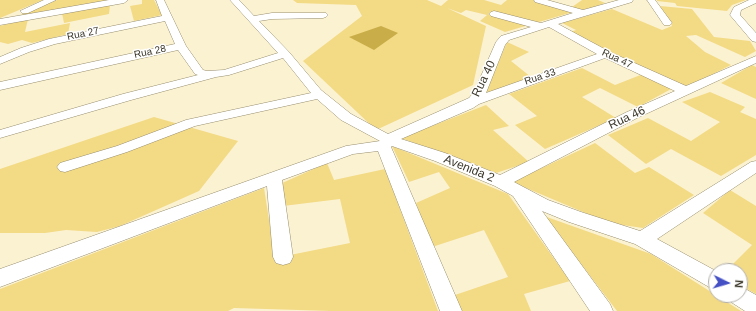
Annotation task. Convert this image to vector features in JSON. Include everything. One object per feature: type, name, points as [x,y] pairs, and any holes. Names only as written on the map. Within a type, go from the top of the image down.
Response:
[{"type":"street","points":[[0,22],[52,0]]},
{"type":"street","points":[[0,22],[124,0]]},
{"type":"street","points":[[160,0],[181,46]]},
{"type":"street","name":"Avenida 2","points":[[234,0],[285,54],[320,95],[346,117],[386,143],[440,157],[501,182],[542,204],[575,217],[642,239],[708,276]]},
{"type":"street","points":[[538,0],[583,13]]},
{"type":"street","name":"Rua 40","points":[[386,143],[416,125],[474,101],[480,92],[502,40],[512,35],[629,0]]},
{"type":"street","points":[[651,0],[667,24]]},
{"type":"street","points":[[756,0],[737,9],[735,15],[756,39]]},
{"type":"street","points":[[737,9],[750,12]]},
{"type":"street","name":"Rua 47","points":[[494,14],[545,25],[686,91]]},
{"type":"street","points":[[252,18],[290,15],[323,15]]},
{"type":"street","name":"Rua 27","points":[[0,61],[25,50],[53,41],[168,17]]},
{"type":"street","name":"Rua 28","points":[[0,86],[181,46],[200,72],[215,74],[225,73],[285,54]]},
{"type":"street","name":"Rua 33","points":[[474,101],[606,54]]},
{"type":"street","name":"Rua 46","points":[[501,182],[632,115],[756,59]]},
{"type":"street","points":[[0,134],[127,97],[215,74]]},
{"type":"street","points":[[65,167],[122,149],[191,123],[320,95]]},
{"type":"street","points":[[0,278],[351,149],[386,143],[451,311]]},
{"type":"street","points":[[642,239],[756,166]]},
{"type":"street","points":[[274,177],[283,257]]},
{"type":"street","points":[[518,191],[602,311]]},
{"type":"shaded area","points":[[0,0],[43,0],[0,18]]},
{"type":"shaded area","points":[[57,0],[117,0],[14,18]]},
{"type":"shaded area","points":[[142,0],[154,0],[162,15],[134,21],[130,6],[142,4]]},
{"type":"shaded area","points":[[293,0],[427,0],[441,6],[448,0],[484,0],[501,5],[507,0],[535,0],[573,12],[505,32],[480,21],[487,15],[466,10],[461,13],[447,8],[486,26],[473,85],[376,130],[303,61],[362,16],[356,5],[297,3]]},
{"type":"shaded area","points":[[582,0],[598,0],[605,3],[584,11],[572,7]]},
{"type":"shaded area","points":[[657,0],[746,0],[732,5],[727,11],[677,6],[675,3]]},
{"type":"shaded area","points":[[110,5],[109,14],[64,23],[62,13]]},
{"type":"shaded area","points":[[660,6],[692,9],[714,37],[750,41],[756,51],[745,57],[696,35],[686,36],[705,52],[731,65],[685,88],[570,32],[576,30],[562,23],[612,9],[662,30],[672,26]]},
{"type":"shaded area","points":[[28,19],[25,32],[70,23],[68,34],[32,43],[22,40],[8,44],[0,42],[0,26]]},
{"type":"shaded area","points":[[381,26],[398,33],[374,50],[349,37]]},
{"type":"shaded area","points":[[507,42],[529,52],[511,61],[531,77],[485,94]]},
{"type":"shaded area","points":[[752,65],[756,67],[756,99],[721,83]]},
{"type":"shaded area","points":[[582,68],[615,85],[643,74],[673,88],[638,107],[600,88],[582,97],[616,118],[545,149],[515,125],[537,116],[509,94]]},
{"type":"shaded area","points":[[710,92],[745,107],[740,112],[756,119],[756,155],[721,176],[671,149],[646,164],[608,135],[648,118],[691,141],[720,122],[682,102]]},
{"type":"shaded area","points":[[486,105],[509,126],[493,130],[529,162],[496,173],[401,138]]},
{"type":"shaded area","points":[[154,117],[238,141],[199,191],[120,226],[97,232],[66,230],[45,233],[0,233],[0,169]]},
{"type":"shaded area","points":[[595,143],[635,173],[649,167],[694,195],[643,228],[609,223],[512,182]]},
{"type":"shaded area","points":[[392,146],[508,194],[570,281],[524,294],[531,311],[462,311],[455,295],[508,277],[484,230],[432,247],[416,203],[450,188],[439,172],[409,182]]},
{"type":"shaded area","points":[[327,163],[334,180],[385,169],[438,311],[331,311],[234,308],[228,311],[0,311],[0,289],[264,188],[275,258],[350,243],[340,199],[283,206],[280,184]]},
{"type":"shaded area","points":[[730,190],[756,206],[756,294],[748,290],[748,263],[734,263],[752,245],[703,213]]},
{"type":"shaded area","points":[[544,216],[651,254],[708,290],[708,303],[728,303],[741,311],[617,311]]}]
